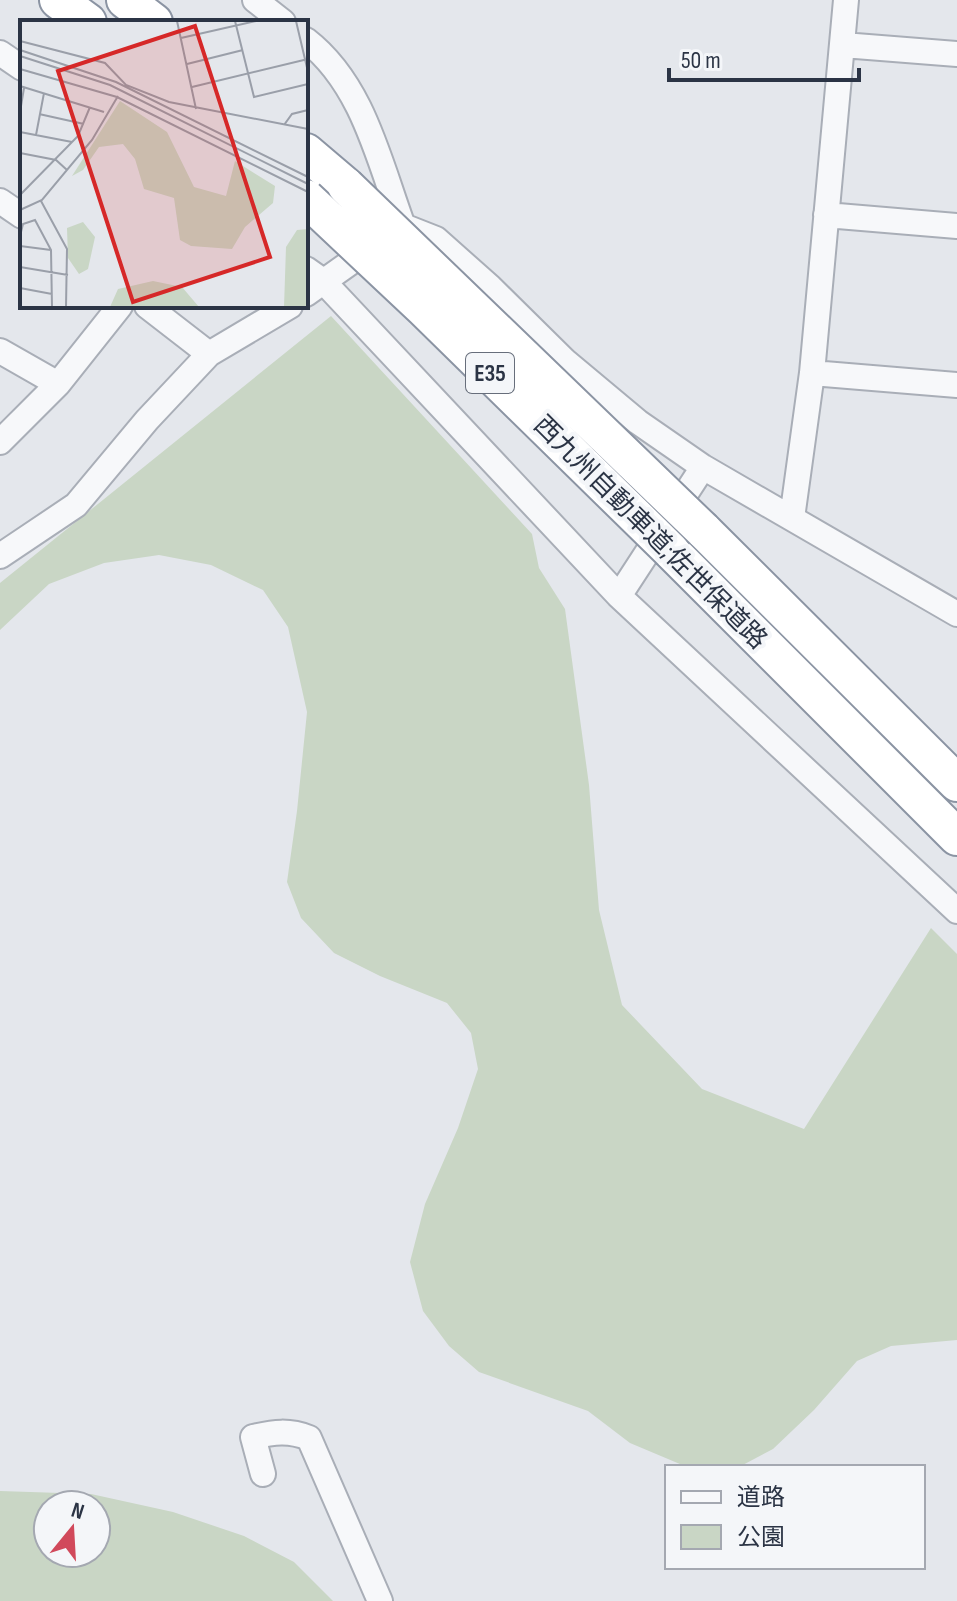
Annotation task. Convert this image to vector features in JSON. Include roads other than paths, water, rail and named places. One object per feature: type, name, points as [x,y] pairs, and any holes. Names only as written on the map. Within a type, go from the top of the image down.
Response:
[{"type":"highway","points":[[58,0],[85,20]]},
{"type":"highway","points":[[125,0],[151,20]]},
{"type":"highway","name":"西九州自動車道;佐世保道路","points":[[308,154],[346,186],[703,530],[957,783]]},
{"type":"highway","name":"西九州自動車道;佐世保道路","points":[[308,200],[671,551],[957,837]]},
{"type":"street","points":[[255,0],[280,20]]},
{"type":"street","points":[[792,518],[812,373],[846,0]]},
{"type":"street","points":[[308,42],[357,100],[403,226],[436,239],[565,361],[638,422],[703,467],[957,614]]},
{"type":"street","points":[[843,45],[957,54]]},
{"type":"street","points":[[0,53],[20,67]]},
{"type":"street","points":[[0,201],[20,215]]},
{"type":"street","points":[[826,215],[957,226]]},
{"type":"street","points":[[403,226],[312,281],[619,596],[957,911]]},
{"type":"street","points":[[0,442],[58,384],[118,308]]},
{"type":"street","points":[[150,308],[209,354]]},
{"type":"street","points":[[0,556],[76,505],[147,420],[209,354],[287,308]]},
{"type":"street","points":[[0,351],[58,384]]},
{"type":"street","points":[[812,373],[957,385]]},
{"type":"street","points":[[619,596],[703,467]]},
{"type":"street","points":[[263,1474],[253,1437],[279,1431],[296,1432],[309,1438],[380,1601]]}]
